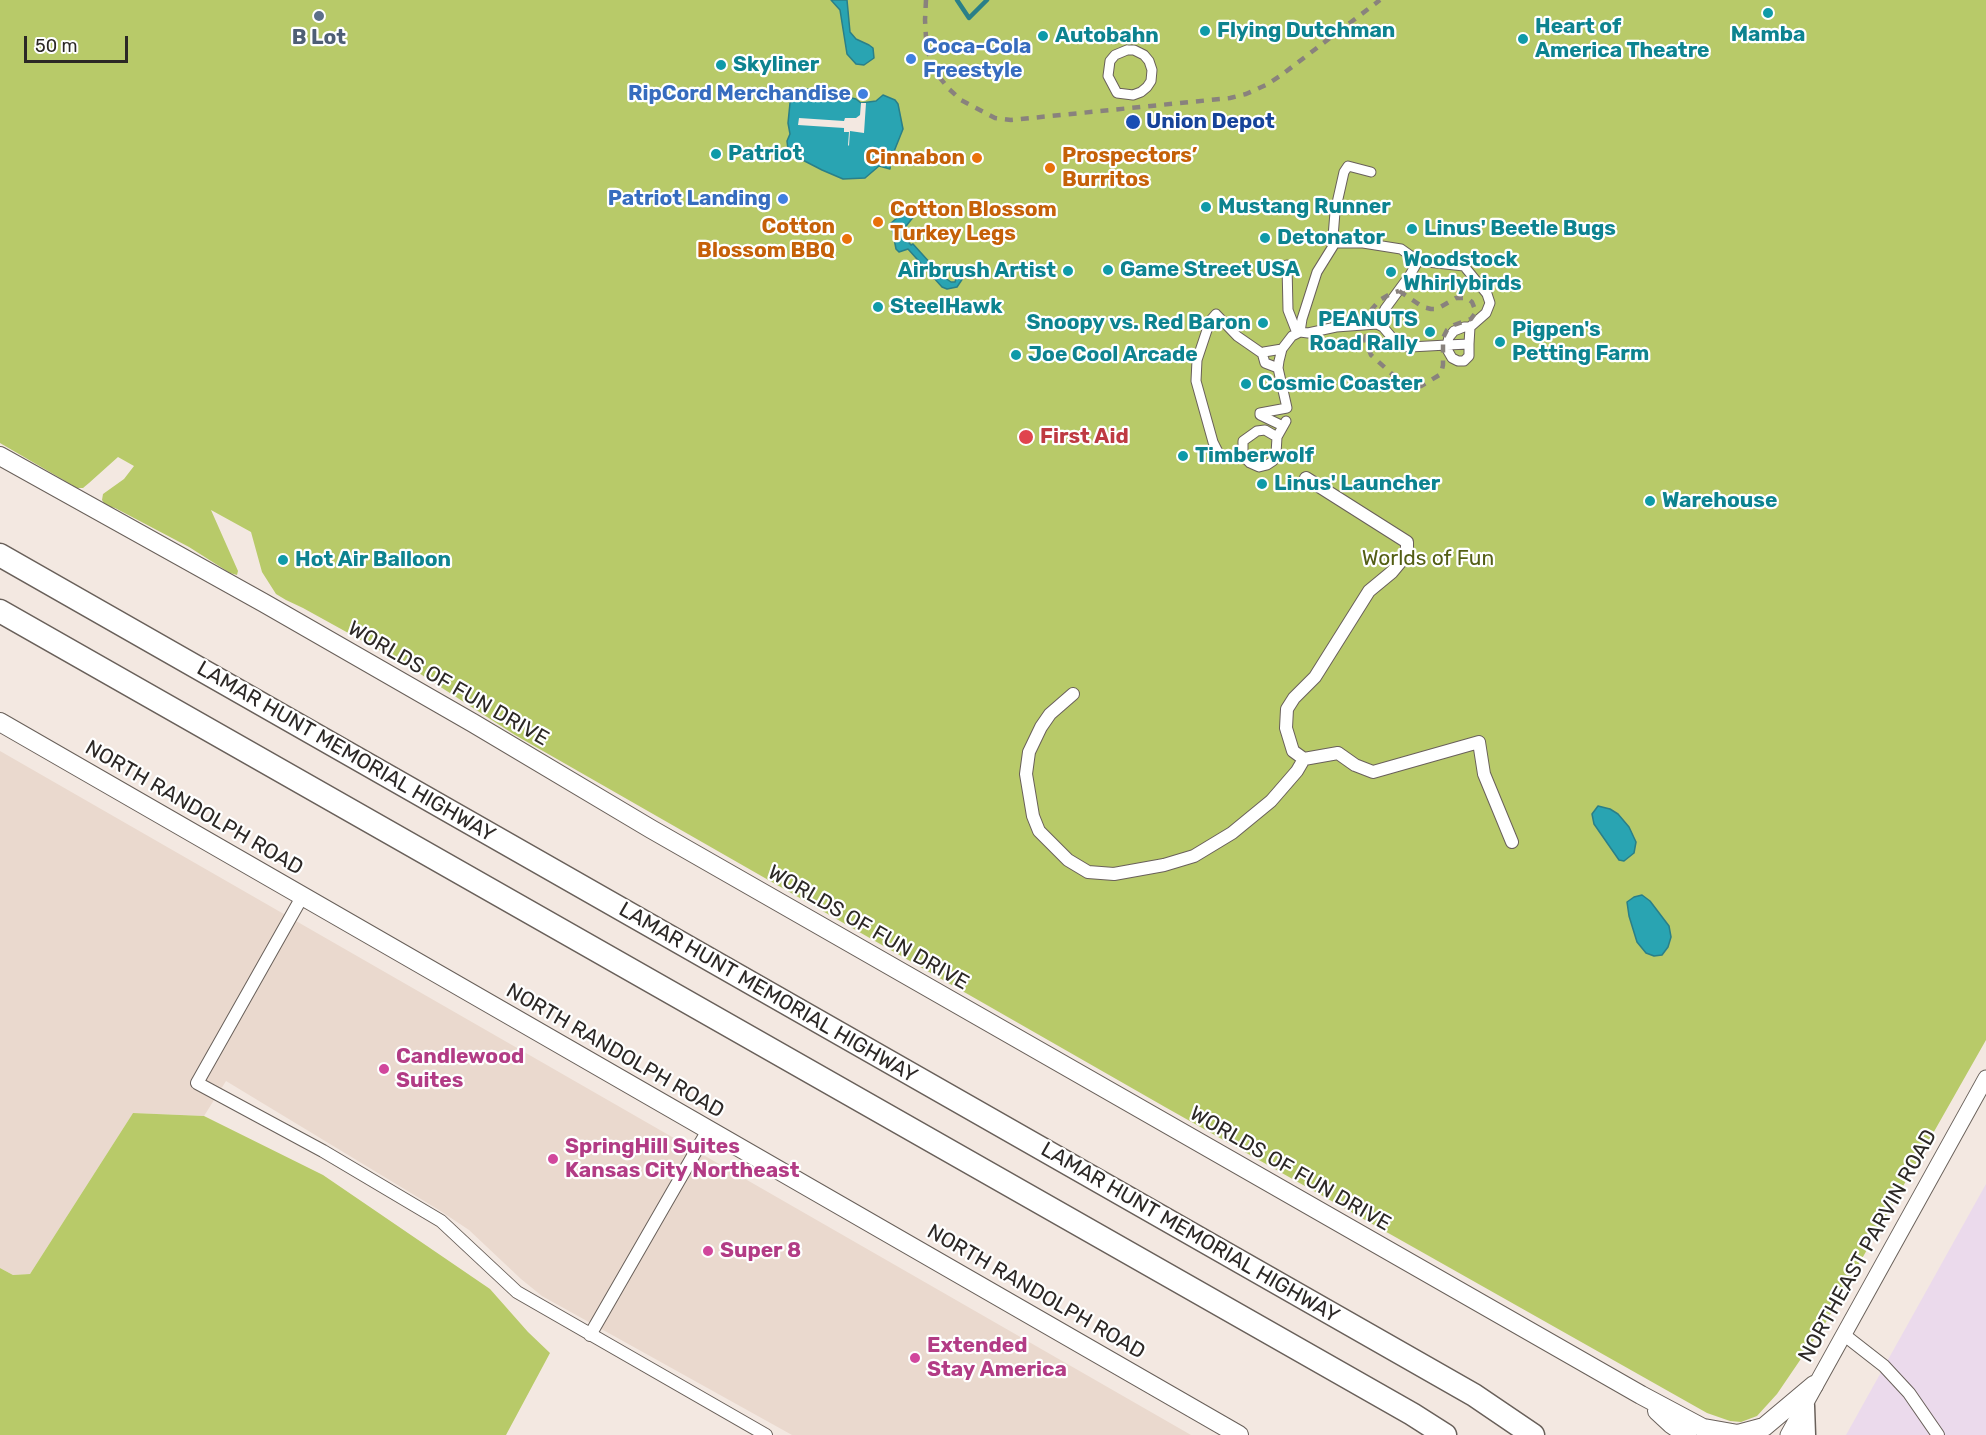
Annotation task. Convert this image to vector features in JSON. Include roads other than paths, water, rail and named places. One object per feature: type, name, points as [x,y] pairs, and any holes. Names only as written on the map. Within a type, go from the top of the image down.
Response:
[{"type":"highway","name":"LAMAR HUNT MEMORIAL HIGHWAY","points":[[0,555],[1474,1395],[1533,1435]]},
{"type":"highway","points":[[0,611],[1402,1408],[1445,1435]]},
{"type":"highway","points":[[1803,1407],[1804,1435]]},
{"type":"main road","name":"WORLDS OF FUN DRIVE","points":[[0,456],[473,723],[661,835],[1641,1395],[1702,1433],[1738,1434],[1764,1427],[1814,1385]]},
{"type":"main road","name":"NORTH RANDOLPH ROAD","points":[[0,722],[1235,1434]]},
{"type":"street","points":[[1130,50],[1140,52],[1147,57],[1152,66],[1151,81],[1138,94],[1117,93],[1110,82],[1109,64],[1120,52],[1130,50]]},
{"type":"street","points":[[1335,243],[1333,237],[1335,212],[1344,172],[1348,166],[1371,172]]},
{"type":"street","points":[[1335,243],[1363,243],[1401,249],[1418,261],[1464,266],[1487,294],[1490,303],[1486,313],[1470,327],[1454,332],[1449,338],[1447,345],[1452,358],[1458,361],[1464,362],[1469,356],[1470,327]]},
{"type":"street","points":[[1299,333],[1317,272],[1335,243]]},
{"type":"street","points":[[1377,324],[1418,261]]},
{"type":"street","points":[[1287,265],[1288,310],[1299,333]]},
{"type":"street","points":[[1221,458],[1213,442],[1196,381],[1197,360],[1210,321],[1216,314],[1237,336],[1263,354],[1265,363],[1278,368]]},
{"type":"street","points":[[1277,437],[1265,430],[1257,431],[1243,441],[1243,456],[1250,463],[1259,467],[1274,461],[1277,437],[1286,417],[1278,368],[1282,349],[1292,336],[1347,326],[1377,324],[1383,327],[1399,346],[1469,344]]},
{"type":"street","points":[[1263,354],[1282,349]]},
{"type":"street","points":[[1306,478],[1407,542],[1407,554],[1392,572],[1370,591],[1315,677],[1294,698],[1287,709],[1286,728],[1293,751],[1304,759],[1338,753],[1355,765],[1373,772],[1479,742],[1484,774],[1512,842]]},
{"type":"street","points":[[1073,694],[1050,714],[1041,727],[1029,752],[1026,774],[1033,816],[1039,831],[1068,860],[1088,872],[1114,874],[1164,865],[1194,856],[1232,833],[1270,801],[1297,771],[1304,759]]},
{"type":"street","points":[[303,897],[197,1083],[323,1151],[441,1221],[517,1292],[766,1435]]},
{"type":"street","name":"NORTHEAST PARVIN ROAD","points":[[1788,1435],[1986,1078]]},
{"type":"street","points":[[590,1335],[708,1130]]},
{"type":"street","points":[[1843,1334],[1884,1366],[1909,1393],[1938,1435]]},
{"type":"water","points":[[831,0],[847,0],[850,32],[856,39],[873,48],[874,58],[864,65],[856,64],[847,54],[840,10]]},
{"type":"water","points":[[801,89],[848,96],[861,103],[876,101],[883,95],[895,100],[898,104],[903,129],[891,159],[890,169],[879,166],[865,178],[843,179],[791,154],[787,141],[790,134],[788,123],[790,103]]},
{"type":"water","points":[[903,213],[911,213],[914,216],[903,230],[904,237],[941,275],[955,282],[959,269],[963,270],[963,278],[957,287],[947,289],[942,287],[908,249],[899,252],[896,249],[891,223]]},
{"type":"water","points":[[1598,806],[1618,814],[1629,827],[1636,842],[1634,853],[1624,861],[1619,860],[1594,824],[1592,814]]},
{"type":"water","points":[[1642,895],[1650,901],[1669,926],[1671,937],[1662,955],[1654,956],[1646,953],[1637,942],[1627,902]]},
{"type":"waterway","points":[[957,0],[969,18],[987,0]]},
{"type":"railway","points":[[926,0],[926,38],[936,73],[961,100],[995,118],[1011,120],[1230,98],[1246,94],[1280,76],[1380,0]]},
{"type":"railway","points":[[1399,291],[1423,307],[1431,309],[1437,309],[1456,298],[1467,298],[1472,302],[1476,312],[1471,319],[1447,330],[1443,338],[1441,374],[1421,386],[1412,387],[1392,374],[1371,355],[1365,340],[1372,309],[1380,300],[1399,291]]},
{"type":"place","name":"Mamba","points":[[1768,13]]},
{"type":"place","name":"B Lot","points":[[319,16]]},
{"type":"place","name":"Flying Dutchman","points":[[1205,31]]},
{"type":"place","name":"Autobahn","points":[[1043,36]]},
{"type":"place","name":"Heart of America Theatre","points":[[1523,39]]},
{"type":"place","name":"Coca-Cola Freestyle","points":[[911,59]]},
{"type":"place","name":"Skyliner","points":[[721,65]]},
{"type":"place","name":"RipCord Merchandise","points":[[863,94]]},
{"type":"place","name":"Union Depot","points":[[1133,122]]},
{"type":"place","name":"Patriot","points":[[716,154]]},
{"type":"place","name":"Cinnabon","points":[[977,158]]},
{"type":"place","name":"Prospectors’ Burritos","points":[[1050,168]]},
{"type":"place","name":"Patriot Landing","points":[[783,199]]},
{"type":"place","name":"Mustang Runner","points":[[1206,207]]},
{"type":"place","name":"Cotton Blossom Turkey Legs","points":[[878,222]]},
{"type":"place","name":"Linus' Beetle Bugs","points":[[1412,229]]},
{"type":"place","name":"Detonator","points":[[1265,238]]},
{"type":"place","name":"Cotton Blossom BBQ","points":[[847,239]]},
{"type":"place","name":"Game Street USA","points":[[1108,270]]},
{"type":"place","name":"Airbrush Artist","points":[[1068,271]]},
{"type":"place","name":"Woodstock Whirlybirds","points":[[1391,272]]},
{"type":"place","name":"SteelHawk","points":[[878,307]]},
{"type":"place","name":"Snoopy vs. Red Baron","points":[[1263,323]]},
{"type":"place","name":"PEANUTS Road Rally","points":[[1430,332]]},
{"type":"place","name":"Pigpen's Petting Farm","points":[[1500,342]]},
{"type":"place","name":"Joe Cool Arcade","points":[[1016,355]]},
{"type":"place","name":"Cosmic Coaster","points":[[1246,384]]},
{"type":"place","name":"First Aid","points":[[1026,437]]},
{"type":"place","name":"Timberwolf","points":[[1183,456]]},
{"type":"place","name":"Linus' Launcher","points":[[1262,484]]},
{"type":"place","name":"Warehouse","points":[[1650,501]]},
{"type":"place","name":"Hot Air Balloon","points":[[283,560]]},
{"type":"place","name":"Candlewood Suites","points":[[384,1069]]},
{"type":"place","name":"SpringHill Suites Kansas City Northeast","points":[[553,1159]]},
{"type":"place","name":"Super 8","points":[[708,1251]]},
{"type":"place","name":"Extended Stay America","points":[[915,1358]]},
{"type":"park label","name":"Worlds of Fun","points":[[1428,559]]}]
